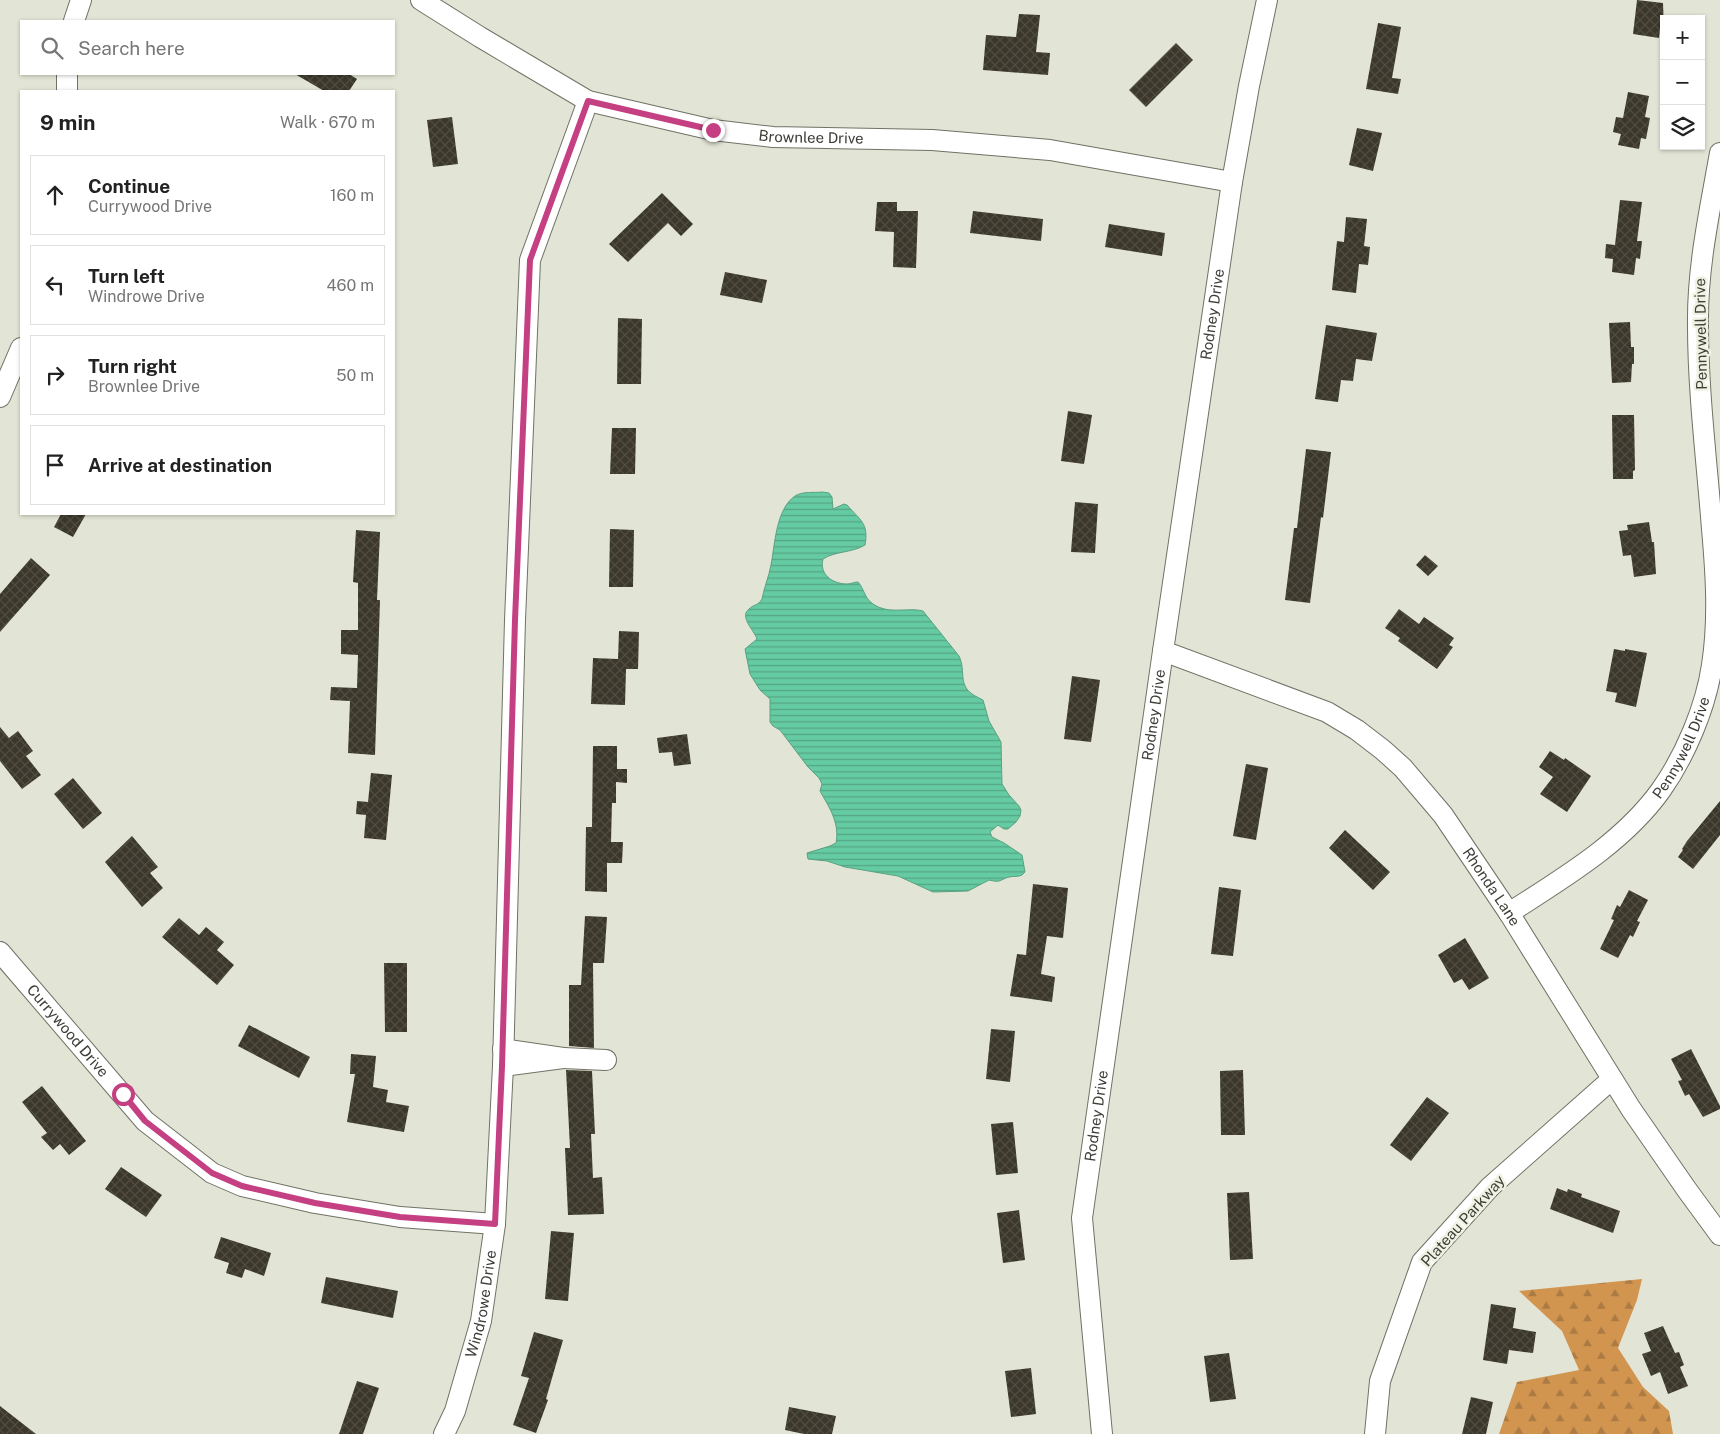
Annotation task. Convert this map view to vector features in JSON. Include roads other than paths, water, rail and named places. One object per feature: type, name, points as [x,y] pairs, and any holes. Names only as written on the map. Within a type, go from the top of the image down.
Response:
[{"type":"street","points":[[74,20],[82,0]]},
{"type":"street","name":"Brownlee Drive","points":[[421,0],[588,101],[713,130],[773,137],[932,140],[1050,150],[1232,182]]},
{"type":"street","name":"Rodney Drive","points":[[1102,1434],[1082,1218],[1232,182],[1267,0]]},
{"type":"street","points":[[67,75],[67,90]]},
{"type":"street","name":"Windrowe Drive","points":[[444,1434],[455,1410],[481,1321],[495,1224],[503,1057],[515,620],[530,260],[588,101]]},
{"type":"street","name":"Pennywell Drive","points":[[1510,912],[1576,868],[1629,826],[1648,806],[1671,774],[1681,756],[1709,683],[1714,646],[1716,597],[1699,369],[1698,300],[1701,262],[1720,153]]},
{"type":"street","points":[[0,397],[20,350]]},
{"type":"street","name":"Rhonda Lane","points":[[1163,651],[1327,712],[1364,735],[1403,768],[1443,815],[1510,912],[1612,1079],[1686,1190],[1720,1235]]},
{"type":"street","name":"Currywood Drive","points":[[0,952],[145,1121],[212,1173],[242,1186],[315,1203],[400,1217],[495,1224]]},
{"type":"street","points":[[503,1057],[606,1060]]},
{"type":"street","name":"Plateau Parkway","points":[[1375,1434],[1380,1381],[1422,1262],[1490,1187],[1612,1079]]}]
